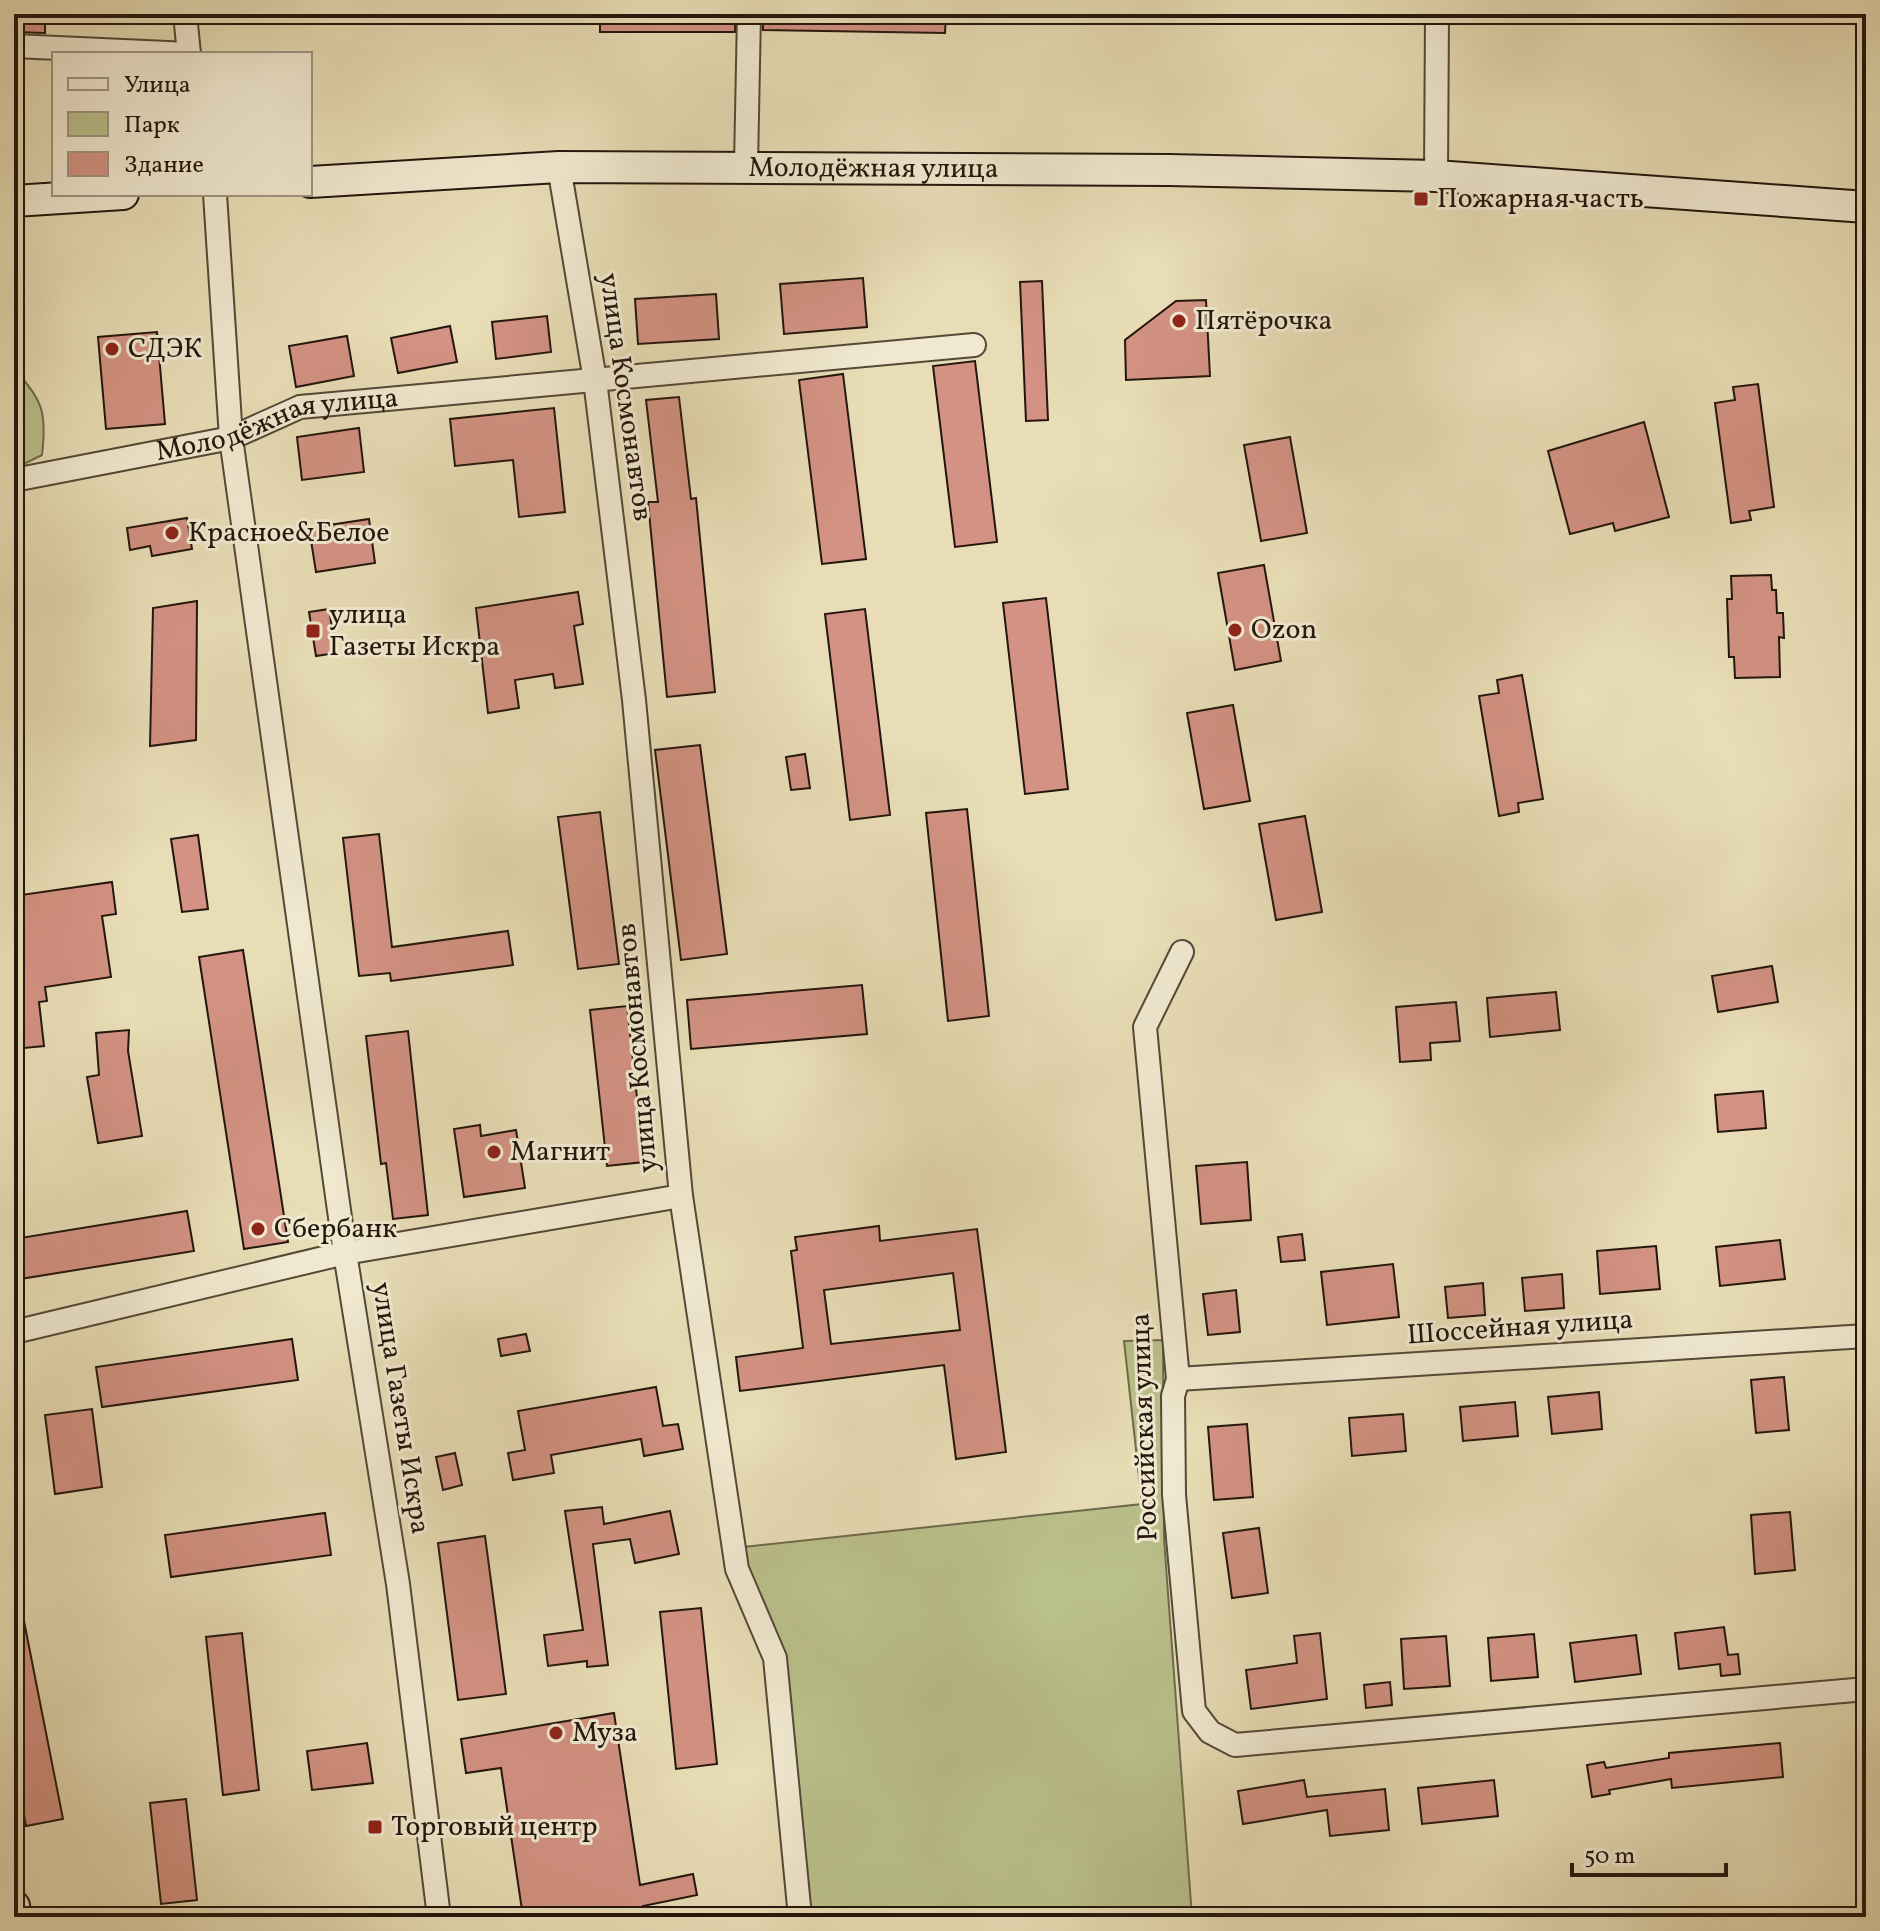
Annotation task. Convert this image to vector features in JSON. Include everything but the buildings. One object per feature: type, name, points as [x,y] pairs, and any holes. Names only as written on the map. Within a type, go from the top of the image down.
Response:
[{"type":"street","points":[[185,14],[189,52]]},
{"type":"street","points":[[746,165],[749,14]]},
{"type":"street","points":[[1436,176],[1437,14]]},
{"type":"street","points":[[14,46],[145,52]]},
{"type":"street","name":"Молодёжная улица","points":[[312,182],[559,167],[746,165],[1436,176],[1866,207]]},
{"type":"street","name":"улица Космонавтов","points":[[559,167],[595,380],[635,715],[681,1196],[737,1569],[775,1658],[800,1917]]},
{"type":"street","points":[[14,201],[92,196]]},
{"type":"street","name":"улица Газеты Искра","points":[[215,196],[231,438],[345,1253],[398,1584],[439,1917]]},
{"type":"street","name":"Молодёжная улица","points":[[14,480],[231,438],[300,407],[974,345]]},
{"type":"street","name":"Российская улица","points":[[1182,952],[1145,1027],[1178,1379],[1173,1396],[1174,1495],[1194,1711],[1210,1732],[1235,1745],[1866,1689]]},
{"type":"street","points":[[14,1332],[345,1253],[681,1196]]},
{"type":"street","name":"Шоссейная улица","points":[[1178,1379],[1866,1336]]},
{"type":"street","points":[[14,1906],[16,1917]]},
{"type":"green space","points":[[14,369],[37,399],[44,428],[42,455],[14,469]]},
{"type":"green space","points":[[1163,1340],[1164,1539],[1192,1917],[806,1917],[778,1655],[748,1579],[744,1547],[1142,1504],[1124,1341]]},
{"type":"place","name":"Пожарная часть","points":[[1421,199]]},
{"type":"place","name":"Пятёрочка","points":[[1179,321]]},
{"type":"place","name":"СДЭК","points":[[112,349]]},
{"type":"place","name":"Красное&Белое","points":[[172,533]]},
{"type":"place","name":"Ozon","points":[[1235,630]]},
{"type":"place","name":"улица Газеты Искра","points":[[313,631]]},
{"type":"place","name":"Магнит","points":[[494,1152]]},
{"type":"place","name":"Сбербанк","points":[[258,1229]]},
{"type":"place","name":"Муза","points":[[556,1733]]},
{"type":"place","name":"Торговый центр","points":[[375,1827]]}]
